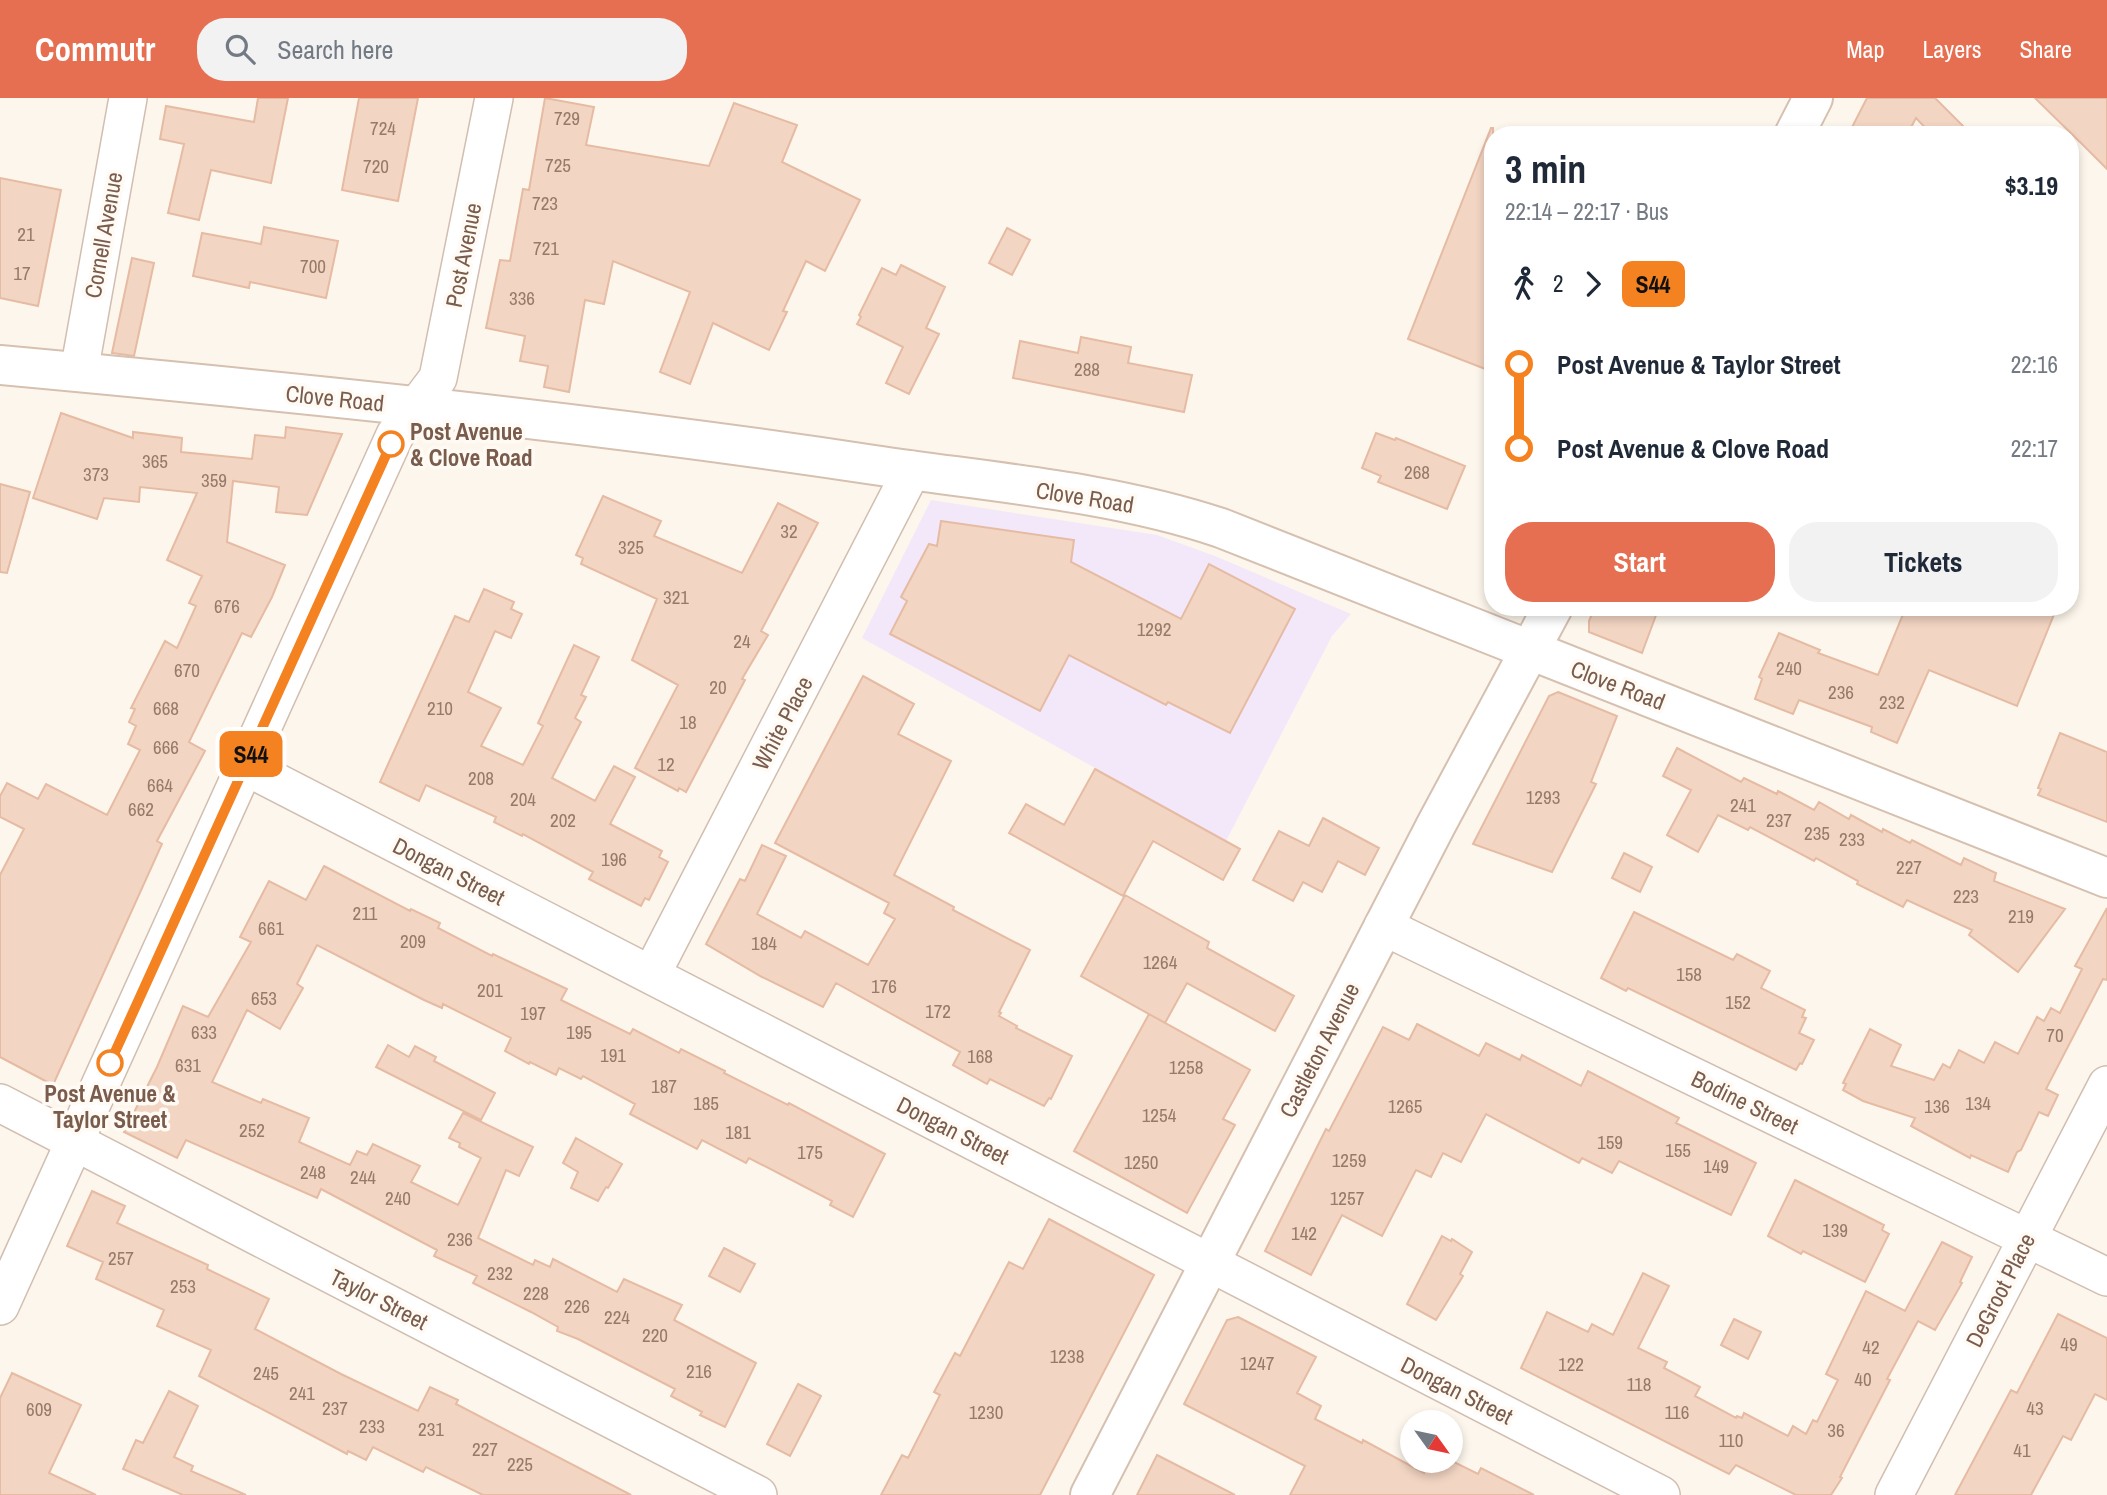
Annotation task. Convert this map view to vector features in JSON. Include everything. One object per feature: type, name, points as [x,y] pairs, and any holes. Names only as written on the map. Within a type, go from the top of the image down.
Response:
[{"type":"street","name":"Cornell Avenue","points":[[79,372],[128,98]]},
{"type":"street","name":"Post Avenue","points":[[0,1306],[395,435],[438,378],[494,98]]},
{"type":"street","points":[[1799,126],[1813,98]]},
{"type":"street","name":"Clove Road","points":[[0,365],[418,407],[770,449],[1123,502],[1175,513],[1221,528],[2107,878]]},
{"type":"street","name":"White Place","points":[[651,975],[912,470]]},
{"type":"street","name":"Castleton Avenue","points":[[1090,1495],[1383,926],[1548,616]]},
{"type":"street","name":"Dongan Street","points":[[245,766],[1661,1495]]},
{"type":"street","name":"Bodine Street","points":[[1383,926],[2107,1277]]},
{"type":"street","name":"DeGroot Place","points":[[1894,1495],[2107,1085]]},
{"type":"street","name":"Taylor Street","points":[[0,1103],[758,1495]]},
{"type":"shaded area","points":[[931,500],[1157,535],[1215,556],[1351,614],[1332,636],[1226,841],[862,638]]},
{"type":"building","points":[[258,98],[288,98],[271,183],[211,170],[199,220],[168,213],[184,144],[160,139],[166,106],[254,122]]},
{"type":"building","points":[[359,98],[418,98],[398,201],[342,190]]},
{"type":"building","points":[[545,98],[594,107],[586,145],[709,166],[734,103],[797,125],[782,162],[860,200],[825,271],[806,261],[769,350],[713,323],[690,384],[660,372],[690,292],[613,261],[604,304],[585,300],[569,392],[544,387],[548,366],[520,361],[525,336],[486,328],[500,260],[510,261],[523,189],[529,190]]},
{"type":"building","points":[[1867,98],[1935,98],[1963,126],[1924,126],[1916,118],[1912,126],[1853,126]]},
{"type":"building","points":[[2035,98],[2107,98],[2107,169],[2079,141],[2079,126],[2064,126]]},
{"type":"building","points":[[1484,146],[1484,369],[1408,339]]},
{"type":"building","points":[[0,178],[61,190],[38,306],[0,298]]},
{"type":"building","points":[[264,227],[338,241],[326,298],[250,282],[249,288],[193,276],[202,233],[261,244]]},
{"type":"building","points":[[1007,228],[1030,240],[1012,275],[989,263]]},
{"type":"building","points":[[132,258],[154,263],[134,356],[112,353]]},
{"type":"building","points":[[901,265],[945,287],[926,328],[939,334],[909,394],[886,383],[903,347],[857,324],[882,268],[896,275]]},
{"type":"building","points":[[1081,337],[1131,347],[1128,363],[1192,375],[1184,412],[1013,378],[1020,341],[1078,353]]},
{"type":"building","points":[[61,413],[133,438],[133,432],[182,438],[181,452],[252,459],[255,435],[285,438],[286,427],[342,434],[307,515],[276,512],[279,487],[233,481],[227,542],[285,565],[251,637],[242,633],[189,742],[205,751],[157,841],[162,844],[53,1085],[0,1057],[0,875],[24,829],[0,817],[0,796],[7,783],[38,799],[46,784],[107,815],[140,750],[128,744],[136,726],[129,722],[135,709],[131,708],[165,641],[177,648],[196,606],[189,603],[202,576],[167,560],[197,493],[140,487],[139,502],[104,498],[97,519],[33,498]]},
{"type":"building","points":[[1376,433],[1395,440],[1396,438],[1465,466],[1447,509],[1378,482],[1381,476],[1362,468]]},
{"type":"building","points":[[0,484],[30,492],[7,573],[0,572]]},
{"type":"building","points":[[603,496],[661,521],[654,536],[742,573],[778,503],[818,523],[761,631],[768,635],[742,679],[745,680],[686,792],[679,788],[678,791],[635,768],[678,685],[632,660],[657,599],[581,564],[583,558],[576,555]]},
{"type":"building","points":[[941,521],[1074,540],[1071,562],[1181,619],[1209,564],[1295,609],[1230,733],[1168,702],[1166,705],[1069,655],[1040,711],[890,634],[907,601],[901,597],[929,544],[937,546]]},
{"type":"building","points":[[484,589],[514,602],[511,609],[522,614],[511,638],[495,631],[468,692],[501,708],[481,746],[523,765],[543,726],[538,723],[574,645],[599,657],[581,695],[586,697],[575,718],[581,722],[552,778],[595,801],[614,766],[635,777],[610,824],[662,851],[659,857],[668,862],[649,900],[645,898],[641,906],[589,879],[593,872],[523,834],[522,836],[494,822],[496,817],[426,785],[419,801],[380,782],[455,616],[469,622]]},
{"type":"building","points":[[1591,616],[1656,616],[1642,653],[1589,632]]},
{"type":"building","points":[[1902,616],[2053,616],[2017,706],[1929,670],[1897,743],[1871,732],[1872,727],[1799,700],[1793,714],[1755,699],[1762,679],[1759,677],[1779,633],[1820,650],[1818,653],[1878,675]]},
{"type":"building","points":[[863,676],[914,704],[898,734],[951,761],[894,875],[954,907],[953,910],[1030,950],[999,1016],[1017,1026],[1016,1028],[1072,1056],[1051,1099],[1049,1098],[1044,1106],[990,1079],[987,1084],[953,1065],[960,1052],[836,983],[823,1007],[762,977],[706,944],[740,879],[745,881],[762,845],[786,856],[757,914],[801,938],[805,931],[868,965],[895,919],[884,913],[889,903],[775,843]]},
{"type":"building","points":[[1558,692],[1617,716],[1591,782],[1596,784],[1552,872],[1473,844],[1549,696]]},
{"type":"building","points":[[2060,733],[2107,752],[2107,822],[2038,795],[2041,789],[2038,788]]},
{"type":"building","points":[[1677,748],[1741,782],[1744,778],[1777,794],[1778,791],[1814,810],[1819,802],[1849,819],[1851,815],[1882,832],[1883,829],[1910,843],[1912,840],[1961,865],[1964,858],[1996,873],[1994,881],[2065,909],[2018,972],[1969,935],[1972,930],[1907,900],[1903,907],[1857,884],[1858,881],[1816,858],[1814,861],[1750,827],[1748,830],[1718,815],[1698,852],[1667,835],[1691,790],[1663,776]]},
{"type":"building","points":[[1095,769],[1240,849],[1223,880],[1153,841],[1123,896],[1009,833],[1026,804],[1064,825]]},
{"type":"building","points":[[1323,818],[1379,848],[1365,875],[1338,861],[1322,892],[1303,882],[1293,901],[1253,880],[1279,831],[1309,846]]},
{"type":"building","points":[[1624,853],[1652,867],[1640,892],[1612,878]]},
{"type":"building","points":[[324,866],[410,911],[411,909],[440,923],[438,928],[492,956],[493,954],[567,989],[561,1000],[630,1034],[633,1029],[679,1053],[681,1049],[885,1154],[853,1217],[830,1205],[832,1201],[749,1158],[746,1163],[702,1140],[697,1149],[630,1114],[635,1104],[583,1076],[581,1079],[559,1068],[556,1075],[530,1062],[529,1064],[505,1051],[511,1038],[443,1004],[442,1008],[424,1000],[317,945],[297,984],[303,988],[280,1029],[247,1010],[212,1082],[261,1103],[263,1099],[309,1118],[299,1142],[350,1165],[357,1151],[367,1155],[373,1144],[420,1166],[411,1182],[458,1205],[481,1158],[459,1147],[460,1143],[449,1138],[463,1113],[533,1147],[519,1176],[506,1170],[478,1238],[533,1265],[535,1260],[550,1267],[553,1259],[617,1292],[624,1279],[682,1305],[674,1320],[756,1363],[725,1427],[671,1396],[675,1389],[557,1331],[558,1327],[473,1283],[477,1276],[434,1256],[437,1250],[321,1189],[317,1198],[186,1140],[177,1158],[124,1132],[157,1067],[183,1006],[208,1017],[251,942],[240,937],[269,881],[306,900]]},
{"type":"building","points":[[1125,895],[1209,942],[1207,948],[1294,996],[1275,1031],[1187,983],[1165,1023],[1081,976]]},
{"type":"building","points":[[2107,908],[2107,980],[2103,979],[2046,1089],[2058,1095],[2048,1116],[2039,1112],[2008,1172],[1971,1155],[1970,1158],[1911,1126],[1915,1118],[1863,1101],[1843,1090],[1846,1084],[1843,1083],[1870,1029],[1901,1045],[1891,1066],[1934,1080],[1943,1064],[1950,1068],[1959,1050],[1984,1063],[1995,1042],[2018,1054],[2037,1017],[2044,1021],[2051,1008],[2060,1013],[2082,969],[2075,966]]},
{"type":"building","points":[[1634,912],[1733,960],[1737,954],[1770,971],[1761,988],[1805,1010],[1802,1017],[1806,1018],[1799,1033],[1814,1040],[1802,1064],[1800,1063],[1796,1070],[1628,988],[1626,991],[1601,978]]},
{"type":"building","points":[[1149,1014],[1250,1070],[1223,1119],[1235,1125],[1187,1213],[1074,1151]]},
{"type":"building","points":[[1417,1024],[1479,1056],[1486,1043],[1520,1060],[1522,1055],[1581,1086],[1588,1071],[1679,1118],[1676,1123],[1756,1163],[1731,1215],[1619,1161],[1612,1173],[1582,1158],[1579,1163],[1486,1114],[1461,1162],[1443,1153],[1431,1177],[1416,1170],[1382,1236],[1342,1215],[1311,1275],[1265,1251],[1326,1129],[1329,1131],[1383,1027],[1409,1040]]},
{"type":"building","points":[[388,1045],[409,1057],[415,1046],[436,1057],[434,1061],[495,1093],[481,1120],[376,1067]]},
{"type":"building","points":[[576,1138],[622,1164],[598,1201],[571,1188],[578,1172],[563,1163]]},
{"type":"building","points":[[1795,1180],[1884,1225],[1882,1230],[1889,1234],[1865,1282],[1803,1251],[1801,1254],[1768,1236]]},
{"type":"building","points":[[92,1191],[125,1206],[117,1223],[208,1265],[207,1269],[269,1299],[255,1329],[418,1411],[430,1387],[458,1400],[456,1404],[631,1495],[483,1495],[426,1467],[423,1472],[373,1447],[366,1460],[348,1451],[347,1454],[199,1376],[211,1350],[157,1326],[164,1310],[96,1279],[103,1262],[67,1246]]},
{"type":"building","points":[[1049,1219],[1154,1275],[1040,1495],[881,1495],[902,1455],[908,1458],[940,1395],[934,1392],[955,1353],[960,1356],[1009,1262],[1023,1269]]},
{"type":"building","points":[[1442,1236],[1472,1252],[1460,1274],[1463,1276],[1436,1320],[1407,1304]]},
{"type":"building","points":[[1942,1242],[1972,1257],[1960,1282],[1962,1283],[1935,1330],[1918,1321],[1887,1379],[1890,1380],[1840,1477],[1842,1478],[1831,1495],[1796,1495],[1736,1465],[1729,1474],[1521,1368],[1547,1312],[1588,1332],[1592,1324],[1613,1335],[1643,1273],[1669,1286],[1638,1348],[1667,1362],[1664,1368],[1700,1387],[1695,1396],[1736,1418],[1742,1418],[1744,1413],[1788,1436],[1793,1426],[1806,1434],[1813,1420],[1817,1422],[1838,1380],[1826,1374],[1866,1291],[1905,1311]]},
{"type":"building","points":[[724,1248],[755,1264],[740,1292],[709,1276]]},
{"type":"building","points":[[2058,1314],[2107,1338],[2107,1400],[2095,1394],[2071,1440],[2063,1436],[2031,1495],[1955,1495],[2011,1390],[2017,1393]]},
{"type":"building","points":[[1238,1317],[1316,1357],[1297,1393],[1321,1406],[1315,1419],[1400,1460],[1400,1474],[1463,1474],[1463,1466],[1478,1474],[1481,1468],[1534,1495],[1290,1495],[1305,1466],[1184,1404],[1227,1320]]},
{"type":"building","points":[[1734,1319],[1761,1332],[1748,1359],[1721,1345]]},
{"type":"building","points":[[12,1373],[81,1405],[49,1473],[96,1495],[0,1495],[0,1398]]},
{"type":"building","points":[[798,1384],[821,1396],[790,1456],[767,1444]]},
{"type":"building","points":[[169,1391],[198,1406],[174,1457],[193,1466],[191,1471],[246,1495],[183,1495],[123,1469],[136,1440],[143,1443]]},
{"type":"building","points":[[1157,1455],[1235,1495],[1137,1495]]},
{"type":"bus line","name":"S44","points":[[110,1063],[391,444]]},
{"type":"place","name":"Post Avenue & Clove Road","points":[[391,444]]},
{"type":"place","name":"Post Avenue & Taylor Street","points":[[110,1063]]}]
